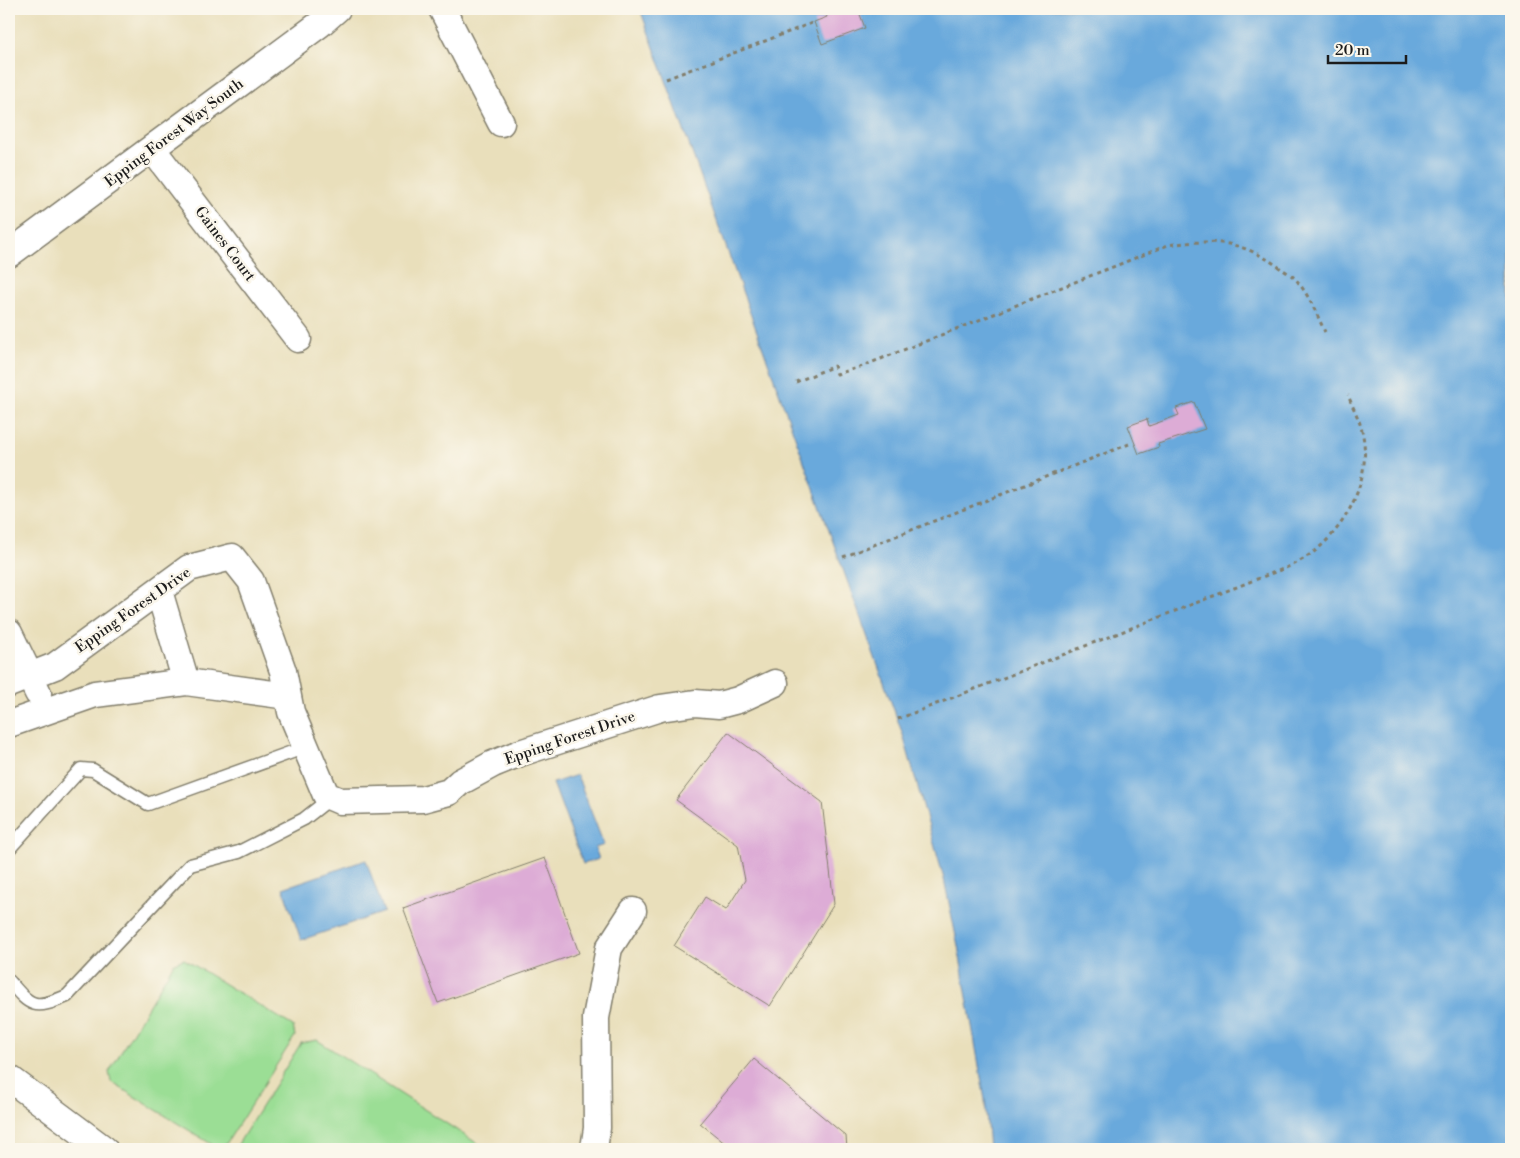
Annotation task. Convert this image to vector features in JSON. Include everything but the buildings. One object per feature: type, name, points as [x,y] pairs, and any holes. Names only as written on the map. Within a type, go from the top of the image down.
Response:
[{"type":"street","name":"Epping Forest Way South","points":[[9,254],[153,150],[320,24],[337,9]]},
{"type":"street","points":[[442,9],[501,123]]},
{"type":"street","name":"Gaines Court","points":[[153,150],[298,339]]},
{"type":"street","name":"Epping Forest Drive","points":[[20,680],[55,666],[189,568],[232,557],[251,581],[282,671],[291,712],[326,795],[340,801],[424,799],[449,792],[460,782],[520,753],[660,708],[695,703],[719,705],[738,700],[775,683]]},
{"type":"street","points":[[159,591],[186,682]]},
{"type":"street","points":[[9,633],[20,680],[46,711]]},
{"type":"street","points":[[9,724],[95,694],[186,682],[288,696]]},
{"type":"street","points":[[594,1149],[597,1128],[596,1018],[609,948],[633,911]]},
{"type":"street","points":[[9,1078],[104,1149]]},
{"type":"lane","points":[[9,849],[81,769],[93,770],[148,804],[306,747]]},
{"type":"lane","points":[[9,981],[22,996],[35,1005],[45,1006],[67,996],[190,865],[239,852],[304,819],[332,797]]},
{"type":"path","points":[[666,79],[812,23]]},
{"type":"path","points":[[796,382],[834,366],[837,374],[862,366],[1168,245],[1204,240],[1241,246],[1270,260],[1297,280],[1314,306],[1325,332]]},
{"type":"path","points":[[898,719],[1293,565],[1321,546],[1343,522],[1357,495],[1364,462],[1361,428],[1348,395]]},
{"type":"path","points":[[843,557],[1130,444]]},
{"type":"green space","points":[[184,959],[293,1026],[295,1036],[226,1144],[216,1147],[111,1082],[109,1072],[174,963]]},
{"type":"green space","points":[[317,1040],[486,1149],[235,1149],[301,1043]]},
{"type":"water","points":[[640,9],[1511,9],[1511,1149],[989,1149],[985,1100],[958,946],[944,879],[903,735]]},
{"type":"water","points":[[577,775],[604,845],[595,848],[599,859],[583,864],[553,783]]},
{"type":"water","points":[[366,860],[384,912],[301,940],[283,888]]}]
